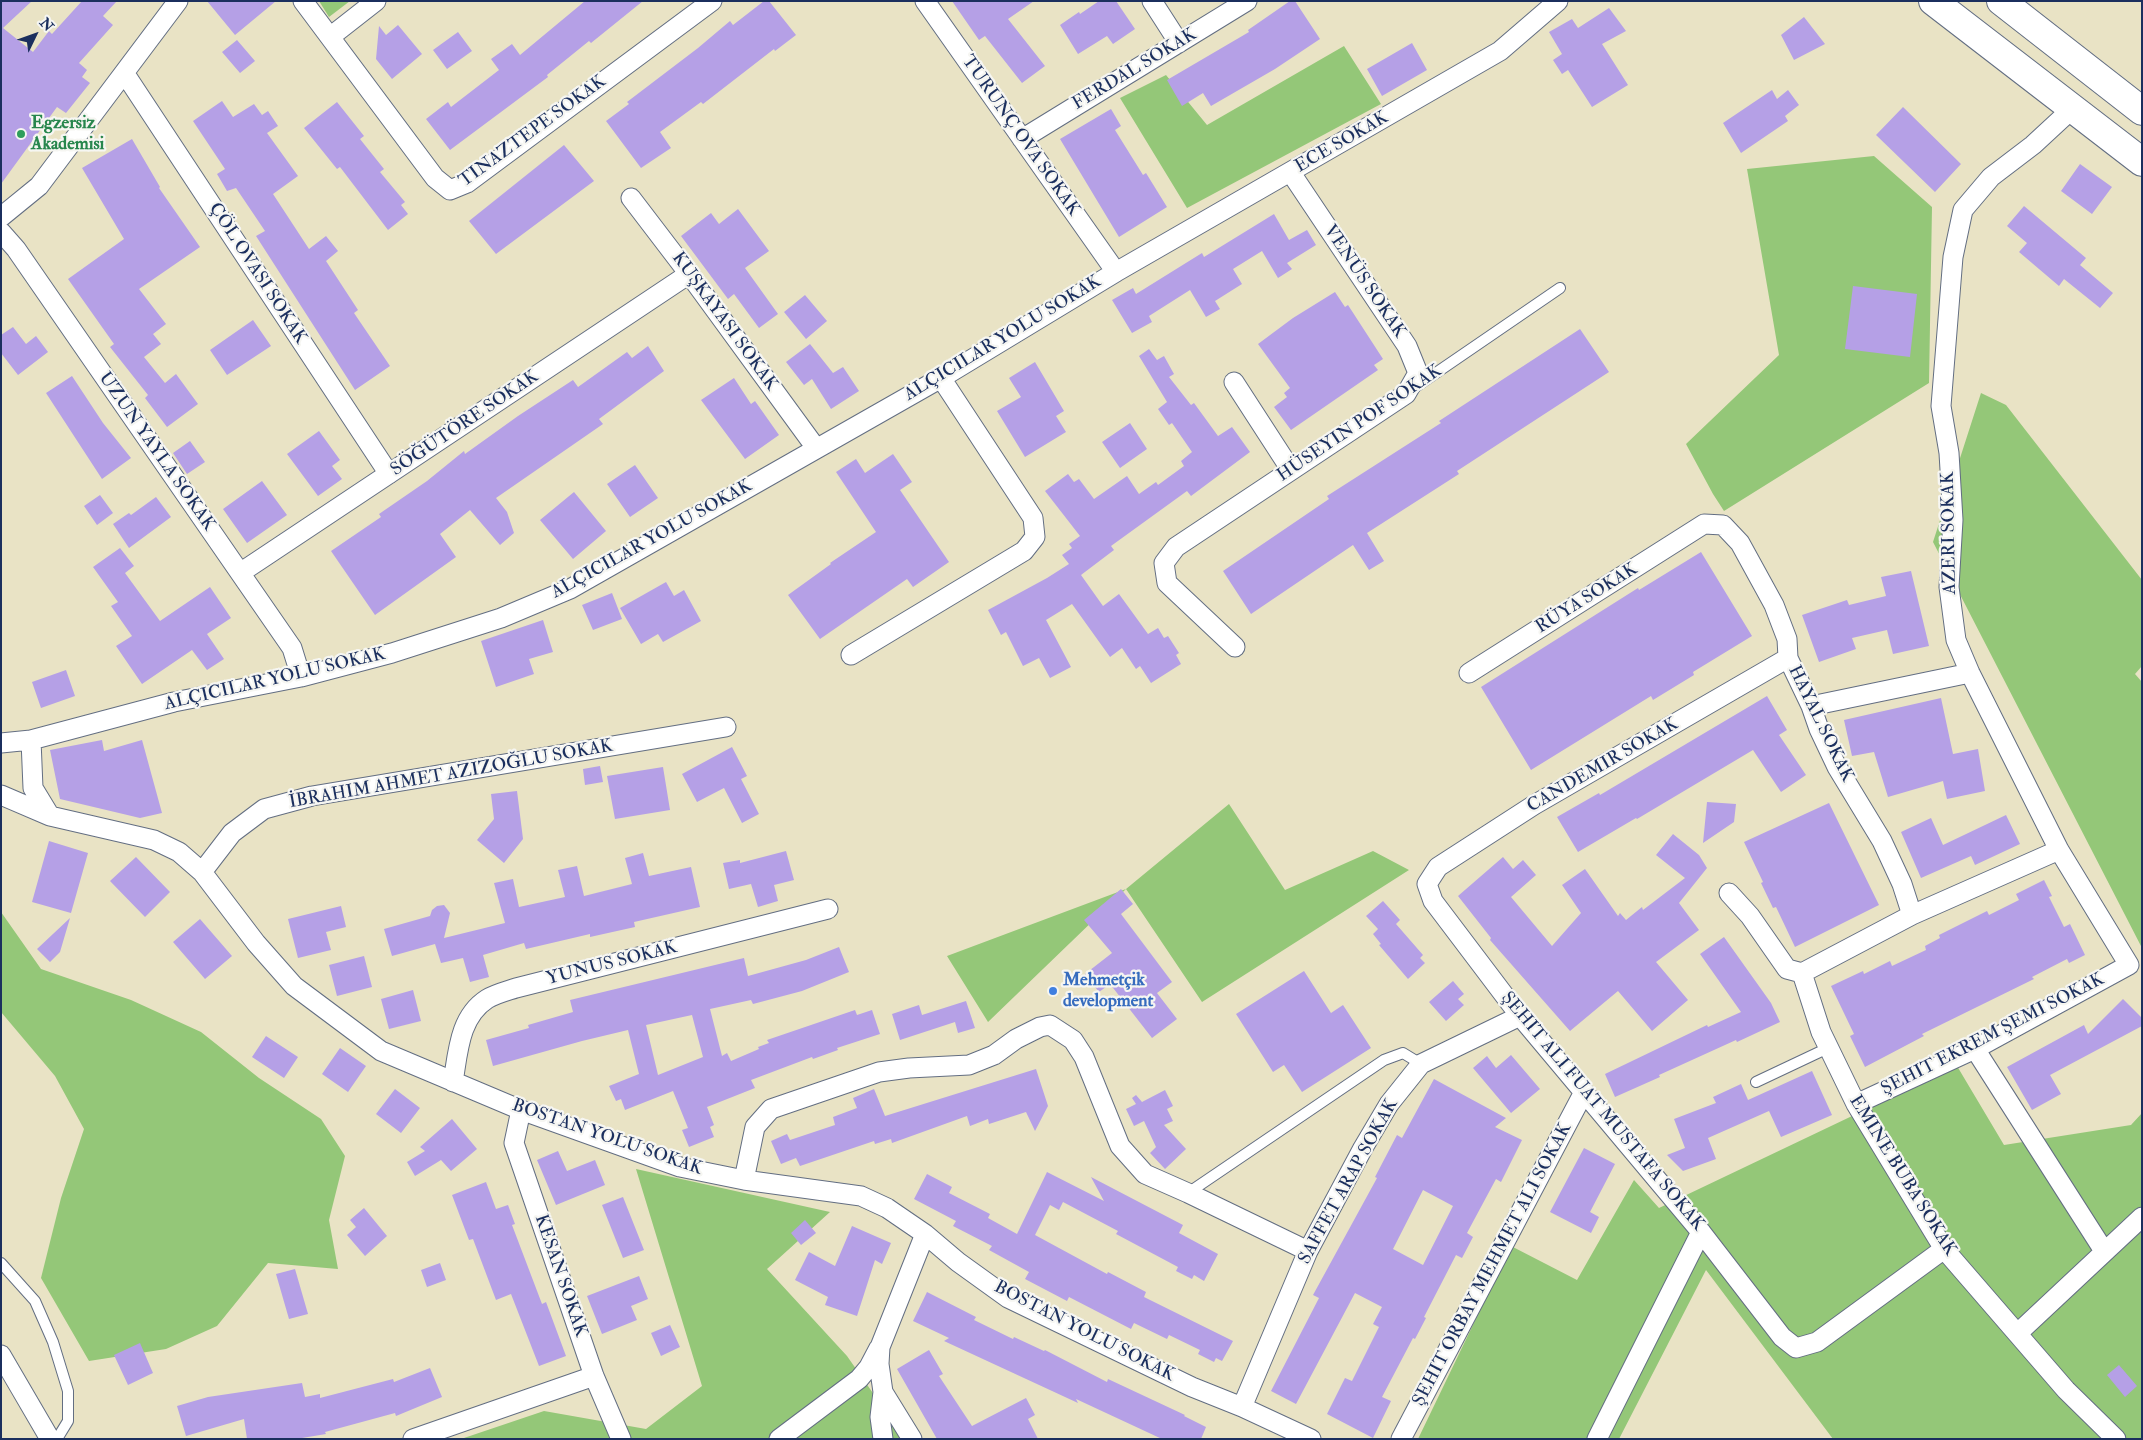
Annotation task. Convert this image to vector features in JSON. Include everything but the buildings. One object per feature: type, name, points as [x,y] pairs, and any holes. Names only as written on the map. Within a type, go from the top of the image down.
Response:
[{"type":"highway","points":[[1933,1],[2142,162]]},
{"type":"highway","points":[[2001,1],[2142,111]]},
{"type":"street","points":[[1,217],[39,186],[178,1]]},
{"type":"street","points":[[303,1],[435,178],[450,190],[467,183],[712,1]]},
{"type":"street","points":[[330,37],[376,1]]},
{"type":"street","name":"TURUNÇ OVA SOKAK","points":[[925,1],[1116,272]]},
{"type":"street","points":[[1152,1],[1179,43]]},
{"type":"street","name":"FERDAL SOKAK","points":[[1022,139],[1247,1]]},
{"type":"street","name":"ECE SOKAK","points":[[1,742],[31,740],[174,702],[301,677],[392,653],[492,621],[570,589],[941,378],[1116,272],[1500,51],[1558,1]]},
{"type":"street","points":[[125,74],[388,474]]},
{"type":"street","name":"AZERI SOKAK","points":[[2073,108],[2033,145],[1991,177],[1963,210],[1953,257],[1941,406],[1949,453],[1953,520],[1949,587],[1956,640],[1970,673],[2059,850],[2129,965]]},
{"type":"street","name":"VENÜS SOKAK","points":[[1290,173],[1407,346],[1418,373],[1406,394]]},
{"type":"street","points":[[631,198],[816,448]]},
{"type":"street","name":"UZUN YAYLA SOKAK","points":[[1,232],[22,257],[292,648],[301,677]]},
{"type":"street","name":"SÖĞÜTÖRE SOKAK","points":[[240,573],[689,274]]},
{"type":"street","points":[[851,655],[1024,551],[1035,537],[1034,518],[941,378]]},
{"type":"street","points":[[1234,382],[1291,470]]},
{"type":"street","name":"HÜSEYIN POF SOKAK","points":[[1235,647],[1167,583],[1164,564],[1176,546],[1406,394]]},
{"type":"street","name":"HAYAL SOKAK","points":[[1704,524],[1723,525],[1740,543],[1774,605],[1787,639],[1788,658],[1811,706],[1819,728],[1837,767],[1882,841],[1902,884],[1912,915]]},
{"type":"street","name":"RÜYA SOKAK","points":[[1470,673],[1704,524]]},
{"type":"street","name":"CANDEMIR SOKAK","points":[[1427,884],[1438,866],[1534,805],[1788,658]]},
{"type":"street","points":[[1811,706],[1970,673]]},
{"type":"street","name":"İBRAHIM AHMET AZIZOĞLU SOKAK","points":[[202,872],[232,833],[264,809],[312,796],[726,727]]},
{"type":"street","points":[[31,740],[33,788],[50,816]]},
{"type":"street","name":"BOSTAN YOLU SOKAK","points":[[1,795],[50,816],[154,840],[179,852],[202,872],[256,943],[294,986],[381,1051],[521,1110],[680,1167],[744,1180],[861,1196],[887,1208],[925,1234],[958,1262],[1008,1298],[1192,1387],[1242,1407],[1311,1439]]},
{"type":"street","points":[[1729,892],[1750,916],[1787,969],[1802,973],[1912,915],[2059,850]]},
{"type":"street","name":"ŞEHIT ALI FUAT MUSTAFA SOKAK","points":[[1427,884],[1433,901],[1520,1016],[1701,1232],[1782,1337],[1796,1348],[1816,1342],[1944,1249]]},
{"type":"street","name":"YUNUS SOKAK","points":[[453,1082],[461,1034],[471,1013],[488,998],[516,988],[828,909]]},
{"type":"street","name":"ŞEHIT EKREM ŞEMI SOKAK","points":[[1856,1104],[1975,1049],[2129,965]]},
{"type":"street","name":"EMINE BUBA SOKAK","points":[[1802,973],[1808,998],[1828,1048],[1856,1104],[1944,1249],[2066,1390],[2116,1439]]},
{"type":"street","name":"SAFFET ARAP SOKAK","points":[[1242,1407],[1308,1251],[1363,1148],[1389,1104],[1421,1064],[1520,1016]]},
{"type":"street","points":[[744,1180],[755,1127],[771,1109],[879,1072],[909,1068],[969,1065],[994,1055],[1016,1039],[1040,1027],[1050,1025],[1073,1040],[1084,1057],[1120,1146],[1145,1174],[1308,1251]]},
{"type":"street","points":[[1975,1049],[2104,1251]]},
{"type":"street","name":"ŞEHIT ORBAY MEHMET ALI SOKAK","points":[[1401,1439],[1584,1092]]},
{"type":"street","name":"KESAN SOKAK","points":[[521,1110],[514,1143],[594,1376],[621,1439]]},
{"type":"street","points":[[2018,1333],[2142,1217]]},
{"type":"street","points":[[1597,1439],[1701,1232]]},
{"type":"street","points":[[779,1439],[859,1378],[869,1367],[880,1347],[925,1234]]},
{"type":"street","points":[[880,1347],[879,1364],[883,1392],[880,1417],[884,1439]]},
{"type":"street","points":[[1,1355],[50,1439]]},
{"type":"street","points":[[413,1439],[594,1376]]},
{"type":"street","points":[[883,1392],[912,1439]]},
{"type":"lane","name":"HÜSEYIN POF SOKAK","points":[[1406,394],[1560,288]]},
{"type":"lane","points":[[1756,1082],[1828,1048]]},
{"type":"lane","points":[[1188,1193],[1384,1060],[1403,1053],[1421,1064]]},
{"type":"lane","points":[[1,1263],[35,1301],[53,1342],[68,1391],[68,1421],[58,1439]]},
{"type":"green space","points":[[319,1],[350,1],[329,17]]},
{"type":"green space","points":[[1344,46],[1381,104],[1187,208],[1120,98],[1166,75],[1207,125]]},
{"type":"green space","points":[[1874,156],[1932,207],[1929,383],[1724,511],[1686,444],[1779,355],[1747,169]]},
{"type":"green space","points":[[1981,393],[2006,405],[2142,580],[2142,666],[2135,674],[2142,682],[2142,948],[1933,542]]},
{"type":"green space","points":[[1229,804],[1285,890],[1373,851],[1409,870],[1202,1002],[1126,889]]},
{"type":"green space","points":[[1126,889],[988,1022],[947,956]]},
{"type":"green space","points":[[1,912],[41,969],[131,1000],[201,1032],[259,1078],[321,1119],[345,1156],[329,1220],[338,1269],[268,1263],[217,1326],[166,1349],[89,1361],[41,1278],[61,1198],[84,1129],[55,1076],[1,1012]]},
{"type":"green space","points":[[1957,1066],[2004,1145],[2131,1125],[2142,1113],[2142,1439],[1833,1439],[1706,1270],[1619,1439],[1418,1439],[1511,1246],[1577,1280],[1634,1180],[1659,1208]]},
{"type":"green space","points":[[636,1169],[830,1212],[767,1269],[847,1356],[905,1439],[461,1439],[544,1411],[646,1429],[702,1386]]},
{"type":"place","name":"Egzersiz Akademisi","points":[[21,134]]},
{"type":"place","name":"Mehmetçik development","points":[[1053,991]]}]
